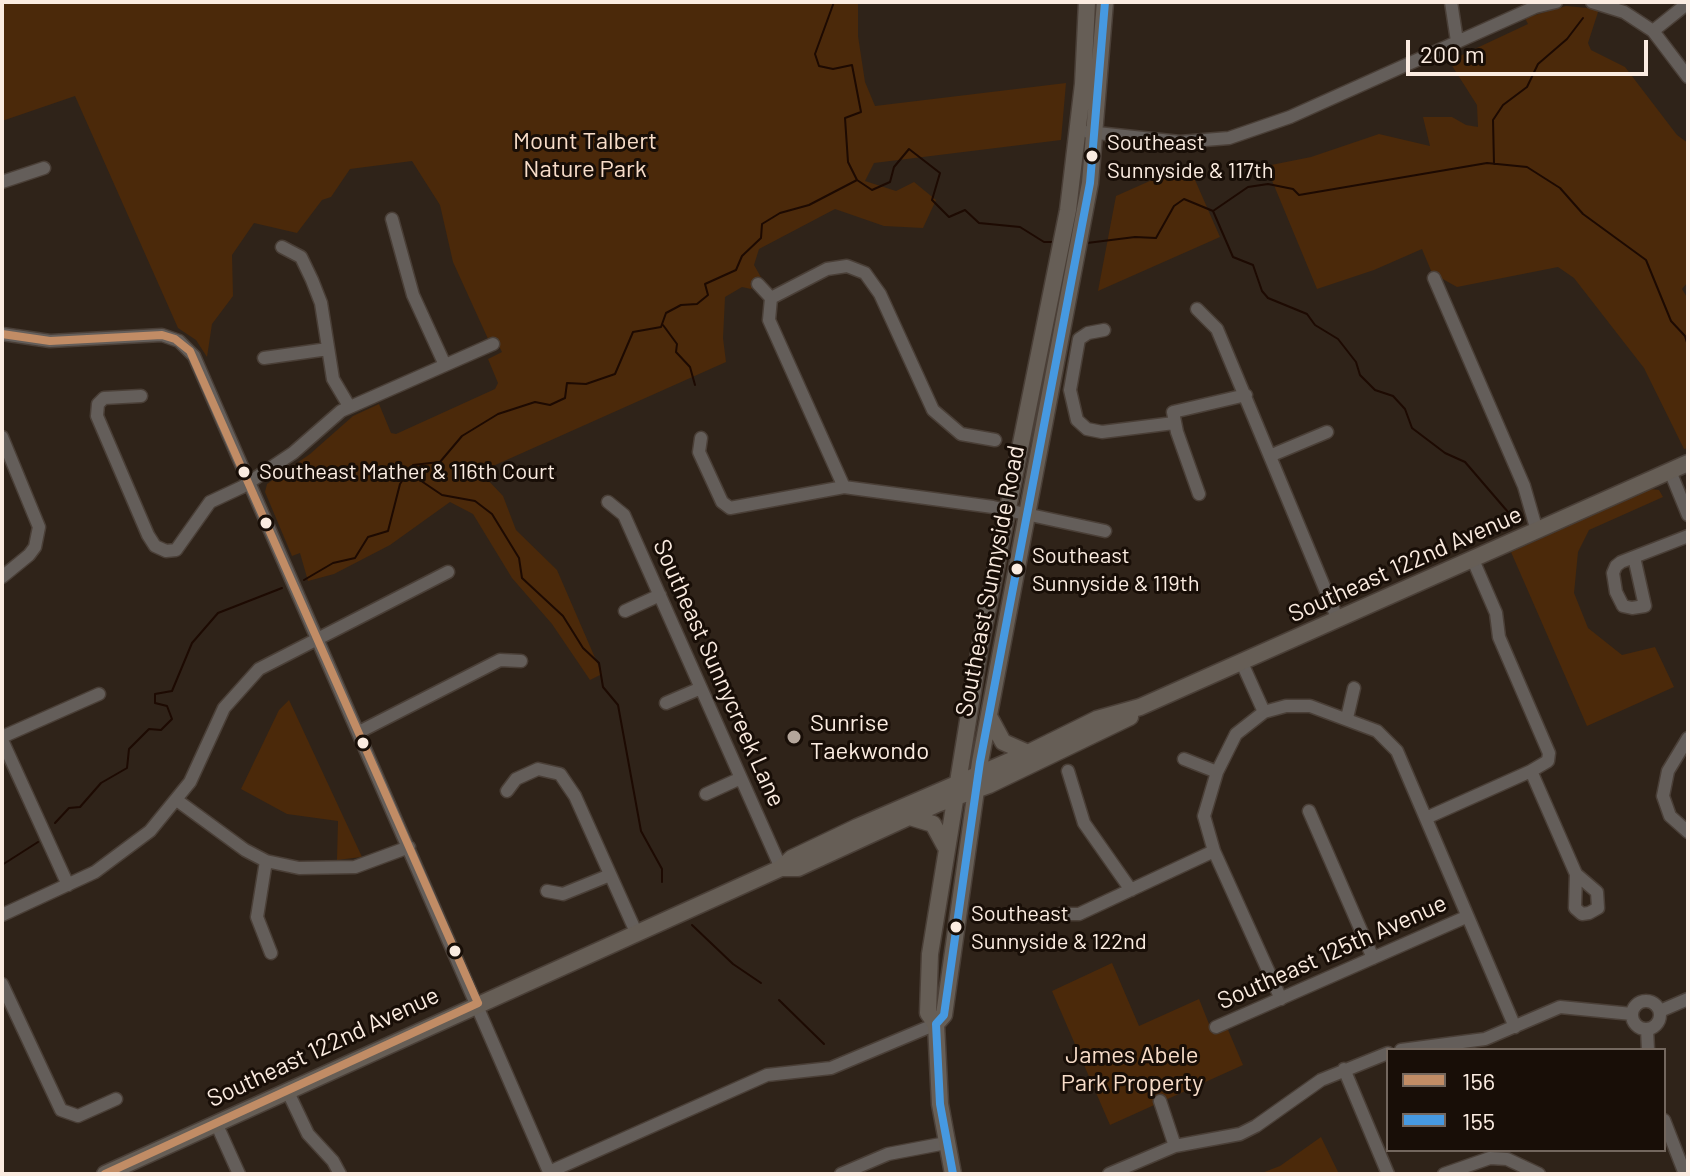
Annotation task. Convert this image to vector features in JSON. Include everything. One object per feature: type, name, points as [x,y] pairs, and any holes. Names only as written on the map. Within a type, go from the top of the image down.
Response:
[{"type":"main road","name":"Southeast Sunnyside Road","points":[[936,1024],[944,1015],[947,976],[977,783],[1026,514],[1077,262],[1078,131],[1087,2]]},
{"type":"main road","name":"Southeast Sunnyside Road","points":[[953,1174],[938,1083],[936,1024],[928,1013],[930,954],[945,846],[1008,510],[1059,261],[1077,212],[1096,133],[1105,2]]},
{"type":"main road","name":"Southeast 122nd Avenue","points":[[977,783],[1028,753],[1097,719],[1140,707],[1242,663],[1688,463]]},
{"type":"main road","name":"Southeast 122nd Avenue","points":[[105,1174],[781,868],[792,858],[857,827],[1049,758],[1132,716],[1140,707]]},
{"type":"main road","points":[[990,718],[1003,742],[1028,753]]},
{"type":"main road","name":"Southeast 122nd Avenue","points":[[781,868],[798,868],[910,817],[955,792]]},
{"type":"main road","points":[[910,817],[933,824],[945,846]]},
{"type":"main road","points":[[829,853],[832,845],[854,834],[857,827]]},
{"type":"main road","points":[[930,954],[947,976]]},
{"type":"street","points":[[1451,2],[1457,41]]},
{"type":"street","points":[[1078,131],[1180,142],[1227,138],[1290,117],[1535,7],[1556,2]]},
{"type":"street","points":[[1592,2],[1624,12],[1653,31],[1688,77]]},
{"type":"street","points":[[1653,31],[1688,3]]},
{"type":"street","points":[[2,182],[44,168]]},
{"type":"street","points":[[392,219],[409,283],[445,365]]},
{"type":"street","points":[[282,247],[301,257],[312,280],[321,303],[333,379],[349,406]]},
{"type":"street","points":[[771,298],[838,266],[865,273],[880,294],[933,410],[961,434],[995,440]]},
{"type":"street","points":[[1434,278],[1524,486],[1537,531]]},
{"type":"street","points":[[758,284],[771,298],[769,320],[844,487]]},
{"type":"street","points":[[1197,309],[1213,322],[1272,455],[1338,620]]},
{"type":"street","points":[[1104,330],[1088,333],[1079,339],[1070,390],[1077,420],[1087,429],[1102,432],[1174,423]]},
{"type":"street","points":[[2,334],[50,341],[155,334],[179,341],[198,363],[550,1173],[767,1075],[831,1068],[936,1024]]},
{"type":"street","points":[[141,396],[104,398],[98,404],[97,416],[155,546],[166,551],[176,550],[210,502],[248,482],[303,446],[349,406],[493,344]]},
{"type":"street","points":[[264,358],[328,349]]},
{"type":"street","points":[[1199,494],[1173,412],[1246,395]]},
{"type":"street","points":[[1272,455],[1327,432]]},
{"type":"street","points":[[2,437],[5,451],[39,527],[35,547],[2,577]]},
{"type":"street","points":[[701,438],[699,452],[722,502],[730,508],[844,487],[1008,510],[1105,531]]},
{"type":"street","points":[[1670,471],[1688,515]]},
{"type":"street","name":"Southeast Sunnycreek Lane","points":[[608,502],[624,515],[781,868]]},
{"type":"street","points":[[1634,557],[1645,606],[1623,606],[1613,578],[1614,570],[1621,562],[1688,536]]},
{"type":"street","points":[[1426,818],[1548,761],[1549,753],[1499,637],[1496,613],[1473,560]]},
{"type":"street","points":[[2,915],[68,885],[124,853],[178,801],[200,766],[217,723],[236,692],[270,661],[448,572]]},
{"type":"street","points":[[625,611],[660,595]]},
{"type":"street","points":[[359,732],[500,660],[521,661]]},
{"type":"street","points":[[1242,663],[1264,712]]},
{"type":"street","points":[[666,703],[701,688]]},
{"type":"street","points":[[1347,718],[1354,688]]},
{"type":"street","points":[[68,885],[2,739],[99,694]]},
{"type":"street","points":[[1281,999],[1214,851],[1204,816],[1217,772],[1236,734],[1264,712],[1286,706],[1310,706],[1377,731],[1397,751],[1515,1027]]},
{"type":"street","points":[[1688,738],[1668,771],[1663,796],[1670,816],[1688,832]]},
{"type":"street","points":[[1184,759],[1217,772]]},
{"type":"street","points":[[507,791],[516,779],[538,769],[560,774],[575,796],[636,932]]},
{"type":"street","points":[[1068,771],[1084,823],[1131,890]]},
{"type":"street","points":[[1531,771],[1576,874]]},
{"type":"street","points":[[706,794],[741,778]]},
{"type":"street","points":[[178,801],[266,861],[299,868],[335,870],[371,863],[409,847]]},
{"type":"street","points":[[1309,811],[1373,958]]},
{"type":"street","points":[[1060,914],[1079,914],[1214,851]]},
{"type":"street","points":[[266,861],[257,917],[271,953]]},
{"type":"street","points":[[547,891],[563,894],[610,875]]},
{"type":"street","name":"Southeast 125th Avenue","points":[[1216,1027],[1466,917]]},
{"type":"street","points":[[2,984],[61,1110],[78,1116],[116,1099]]},
{"type":"street","points":[[1660,1011],[1688,999]]},
{"type":"street","points":[[1632,1014],[1640,1003],[1647,1001],[1660,1011]]},
{"type":"street","points":[[1416,1048],[1485,1039],[1560,1007],[1632,1014]]},
{"type":"street","points":[[1647,1029],[1658,1022],[1660,1011]]},
{"type":"street","points":[[1632,1014],[1635,1022],[1647,1029]]},
{"type":"street","points":[[1647,1029],[1648,1048]]},
{"type":"street","points":[[1109,1174],[1175,1146],[1248,1130],[1302,1092],[1344,1069],[1386,1054]]},
{"type":"street","points":[[1344,1069],[1388,1174]]},
{"type":"street","points":[[287,1090],[308,1134],[333,1161],[340,1174]]},
{"type":"street","points":[[1160,1101],[1175,1146]]},
{"type":"street","points":[[216,1123],[239,1174]]},
{"type":"street","points":[[1666,1125],[1686,1171]]},
{"type":"street","points":[[841,1174],[888,1154],[946,1143]]},
{"type":"street","points":[[1444,1174],[1490,1158],[1519,1163],[1539,1174]]},
{"type":"green space","name":"Mount Talbert Nature Park","points":[[2,2],[858,2],[858,36],[865,82],[875,106],[1066,83],[1061,140],[874,163],[865,181],[896,191],[914,182],[936,200],[923,228],[884,226],[835,209],[759,249],[754,265],[762,279],[751,289],[742,287],[725,297],[723,338],[726,362],[493,466],[486,478],[503,496],[516,530],[557,570],[602,674],[590,680],[552,624],[512,578],[473,514],[450,502],[390,545],[334,574],[308,581],[300,553],[292,556],[265,492],[267,484],[310,454],[353,416],[379,404],[391,433],[396,434],[495,389],[498,383],[488,359],[502,352],[495,338],[489,341],[453,262],[440,205],[412,161],[350,169],[331,197],[322,200],[297,233],[254,223],[232,255],[233,296],[212,324],[207,357],[196,340],[178,328],[75,96],[2,121]]},
{"type":"green space","points":[[1566,6],[1599,9],[1588,43],[1591,50],[1625,67],[1677,135],[1688,143],[1688,282],[1682,289],[1688,299],[1688,448],[1684,449],[1644,368],[1574,278],[1558,267],[1457,287],[1432,273],[1422,249],[1374,270],[1317,289],[1266,166],[1311,157],[1379,134],[1430,146],[1423,117],[1452,117],[1466,125],[1478,127],[1477,105],[1449,61],[1528,24],[1525,18]]},
{"type":"green space","points":[[1188,164],[1220,237],[1098,291],[1116,196]]},
{"type":"green space","points":[[1651,489],[1659,490],[1663,497],[1589,530],[1578,552],[1574,593],[1588,628],[1622,655],[1655,647],[1674,687],[1587,726],[1511,552]]},
{"type":"green space","points":[[289,700],[362,857],[337,860],[338,821],[287,814],[241,789],[279,710]]},
{"type":"green space","name":"James Abele Park Property","points":[[1112,963],[1139,1026],[1199,999],[1209,1024],[1223,1018],[1243,1065],[1110,1125],[1052,991]]},
{"type":"green space","points":[[1321,1137],[1339,1174],[1259,1174],[1280,1166]]},
{"type":"waterway","points":[[834,2],[815,54],[819,66],[833,69],[852,65],[861,112],[845,118],[848,162],[857,180],[872,190],[890,182],[894,167],[909,149],[940,173],[932,200],[949,217],[965,210],[979,223],[1020,227],[1044,242],[1052,242]]},
{"type":"waterway","points":[[1494,164],[1493,120],[1503,105],[1527,87],[1538,64],[1567,39],[1583,18]]},
{"type":"waterway","points":[[1087,243],[1135,237],[1156,238],[1174,206],[1184,199],[1213,211],[1248,187],[1268,184],[1293,189],[1299,195],[1487,163],[1527,167],[1560,188],[1583,214],[1646,260],[1671,321],[1685,336],[1688,346]]},
{"type":"waterway","points":[[304,580],[333,563],[355,558],[368,537],[388,531],[400,484],[413,465],[440,462],[462,436],[498,414],[535,402],[550,405],[565,398],[567,383],[586,384],[615,374],[633,332],[661,327],[666,313],[681,305],[697,304],[708,295],[705,284],[736,270],[742,256],[761,238],[762,224],[780,213],[809,205],[857,180]]},
{"type":"waterway","points":[[1213,211],[1233,257],[1253,265],[1262,291],[1268,298],[1307,314],[1315,325],[1338,339],[1356,362],[1360,375],[1375,390],[1393,396],[1405,409],[1412,428],[1445,453],[1465,462],[1508,512]]},
{"type":"waterway","points":[[663,325],[677,344],[676,352],[690,367],[695,385]]},
{"type":"waterway","points":[[408,472],[442,495],[475,501],[492,514],[519,558],[522,578],[563,616],[583,648],[599,663],[603,687],[618,705],[641,831],[662,869],[662,882]]},
{"type":"waterway","points":[[55,823],[69,808],[80,807],[101,783],[127,768],[129,749],[149,729],[161,730],[172,719],[167,706],[155,703],[155,694],[172,691],[192,643],[218,613],[282,588]]},
{"type":"waterway","points":[[2,865],[38,842]]},
{"type":"waterway","points":[[692,925],[733,964],[761,983]]},
{"type":"waterway","points":[[779,1000],[824,1044]]},
{"type":"transit line","name":"155","points":[[953,1174],[940,1104],[936,1024],[944,1015],[980,762],[1090,183],[1105,2]]},
{"type":"transit line","name":"156","points":[[2,334],[50,341],[162,335],[175,339],[190,351],[478,1003]]},
{"type":"transit line","name":"156","points":[[105,1174],[478,1003]]},
{"type":"place","name":"Southeast Sunnyside & 117th","points":[[1092,156]]},
{"type":"place","name":"Southeast Mather & 116th Court","points":[[244,472]]},
{"type":"place","name":"Southeast Sunnyside & 119th","points":[[1017,569]]},
{"type":"place","name":"Sunrise Taekwondo","points":[[794,737]]},
{"type":"place","name":"Southeast Sunnyside & 122nd","points":[[956,927]]}]
